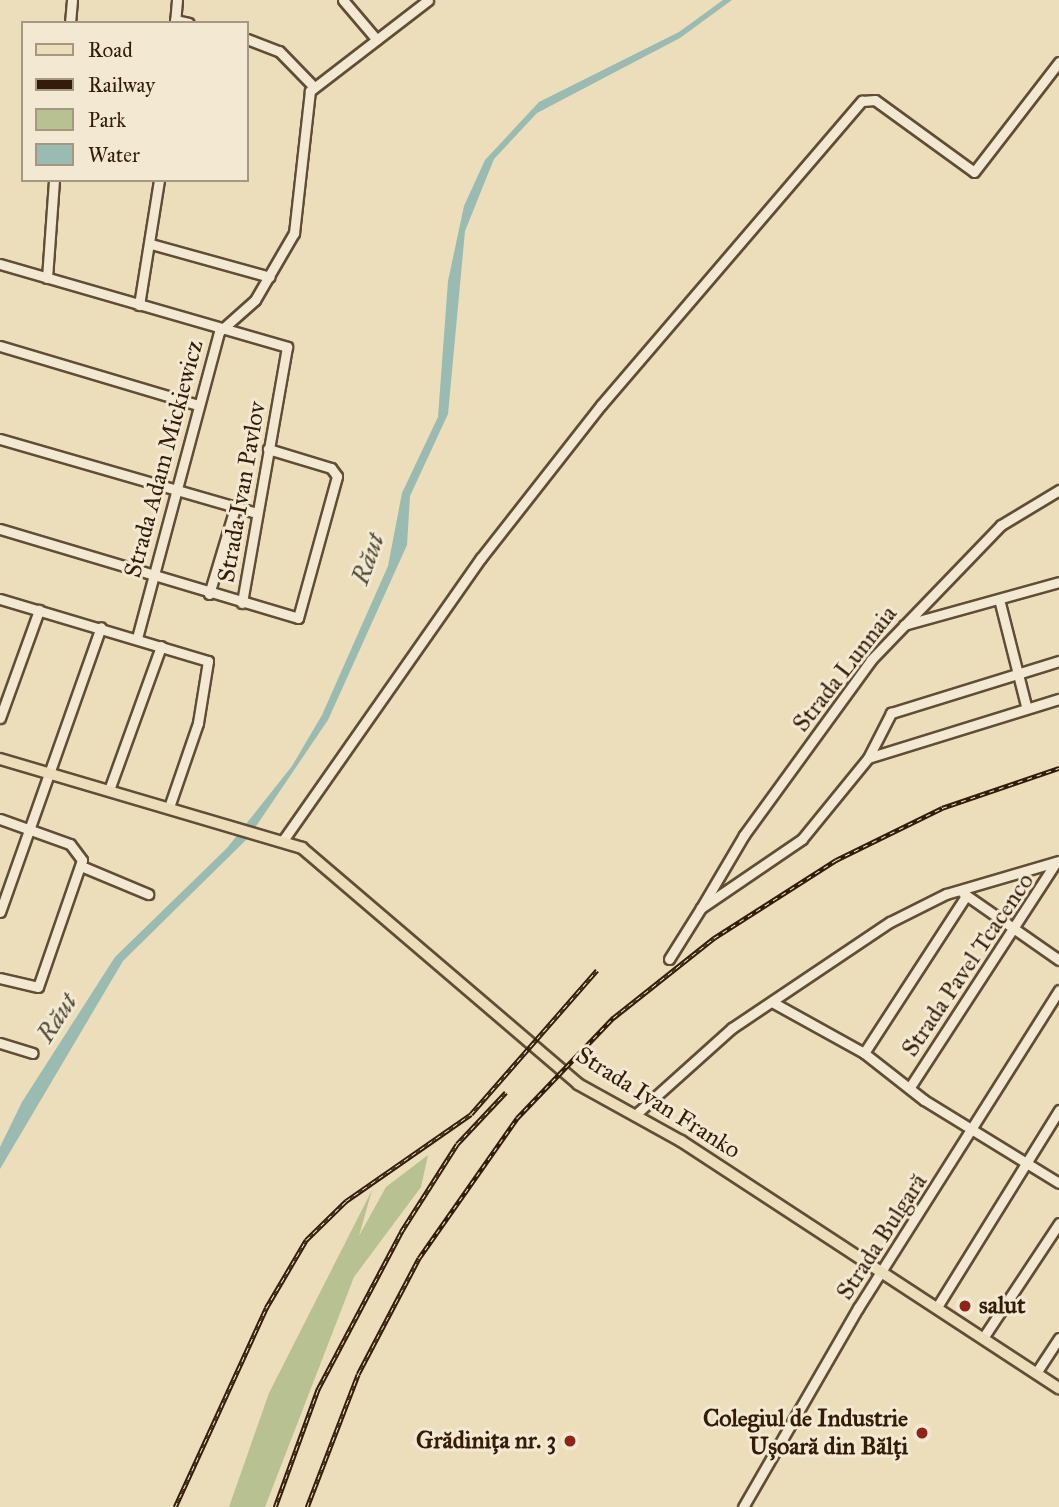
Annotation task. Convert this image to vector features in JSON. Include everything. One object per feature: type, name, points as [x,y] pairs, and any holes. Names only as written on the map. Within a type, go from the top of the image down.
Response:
[{"type":"main road","name":"Strada Ivan Franko","points":[[0,759],[284,839],[367,899],[578,1083],[635,1115],[1059,1388]]},
{"type":"street","points":[[70,21],[72,0]]},
{"type":"street","points":[[175,21],[177,0]]},
{"type":"street","points":[[343,0],[377,40]]},
{"type":"street","points":[[248,38],[279,51],[313,86],[428,0]]},
{"type":"street","points":[[284,839],[481,558],[601,404],[862,101],[876,100],[974,172],[1059,62]]},
{"type":"street","name":"Strada Adam Mickiewicz","points":[[137,638],[151,576],[219,332],[238,320],[270,277],[294,233],[304,106],[313,86]]},
{"type":"street","points":[[47,278],[54,182]]},
{"type":"street","points":[[139,305],[151,244],[159,182]]},
{"type":"street","points":[[151,244],[270,277]]},
{"type":"street","points":[[0,264],[219,332]]},
{"type":"street","name":"Strada Ivan Pavlov","points":[[219,332],[287,347],[253,512],[259,526],[242,603]]},
{"type":"street","points":[[0,346],[198,405]]},
{"type":"street","points":[[0,439],[253,512]]},
{"type":"street","points":[[0,529],[209,594],[298,618],[337,476],[331,468],[268,449]]},
{"type":"street","name":"Strada Lunnaia","points":[[668,958],[784,779],[904,625],[1001,525],[1059,490]]},
{"type":"street","name":"Strada Ivan Pavlov","points":[[209,594],[235,508]]},
{"type":"street","points":[[904,625],[1059,582]]},
{"type":"street","points":[[0,599],[208,661],[198,723],[169,807]]},
{"type":"street","points":[[999,599],[1026,706]]},
{"type":"street","points":[[0,718],[39,610]]},
{"type":"street","points":[[0,912],[101,627]]},
{"type":"street","points":[[109,790],[161,646]]},
{"type":"street","points":[[701,908],[784,857],[868,758],[891,713],[1059,661]]},
{"type":"street","points":[[868,758],[1026,706],[1059,699]]},
{"type":"street","points":[[0,819],[75,847],[81,866],[37,987],[0,978]]},
{"type":"street","points":[[635,1115],[707,1048],[890,922],[962,893],[1057,862]]},
{"type":"street","name":"Strada Pavel Tcacenco","points":[[911,1087],[1016,930],[1057,862]]},
{"type":"street","points":[[81,866],[148,894]]},
{"type":"street","points":[[962,893],[1059,960]]},
{"type":"street","points":[[864,1054],[962,893]]},
{"type":"street","name":"Strada Bulgară","points":[[743,1507],[883,1273],[1059,990]]},
{"type":"street","points":[[772,1002],[864,1054],[973,1131],[1059,1182]]},
{"type":"street","points":[[0,1043],[33,1053]]},
{"type":"street","points":[[937,1307],[1059,1111]]},
{"type":"street","points":[[983,1338],[1059,1223]]},
{"type":"street","points":[[1036,1373],[1059,1338]]},
{"type":"green space","points":[[428,1155],[421,1187],[354,1277],[265,1507],[229,1507],[269,1393],[372,1190],[359,1236],[386,1187]]},
{"type":"water","points":[[723,0],[732,0],[680,38],[537,113],[494,159],[465,231],[448,414],[410,496],[407,545],[328,720],[248,838],[123,961],[0,1169],[0,1147],[22,1102],[115,957],[227,848],[292,766],[322,715],[388,566],[402,493],[438,417],[448,281],[464,206],[485,160],[539,102],[679,32]]},
{"type":"railway","points":[[307,1507],[358,1374],[419,1258],[517,1118],[613,1018],[714,938],[836,860],[942,808],[1059,768]]},
{"type":"railway","points":[[175,1507],[266,1308],[306,1240],[346,1201],[471,1114],[597,970]]},
{"type":"railway","points":[[275,1507],[318,1389],[401,1232],[457,1144],[506,1092]]},
{"type":"place","name":"salut","points":[[965,1306]]},
{"type":"place","name":"Colegiul de Industrie Ușoară din Bălți","points":[[922,1433]]},
{"type":"place","name":"Grădinița nr. 3","points":[[570,1441]]},
{"type":"water label","name":"Răut","points":[[368,559]]},
{"type":"water label","name":"Răut","points":[[57,1018]]}]
